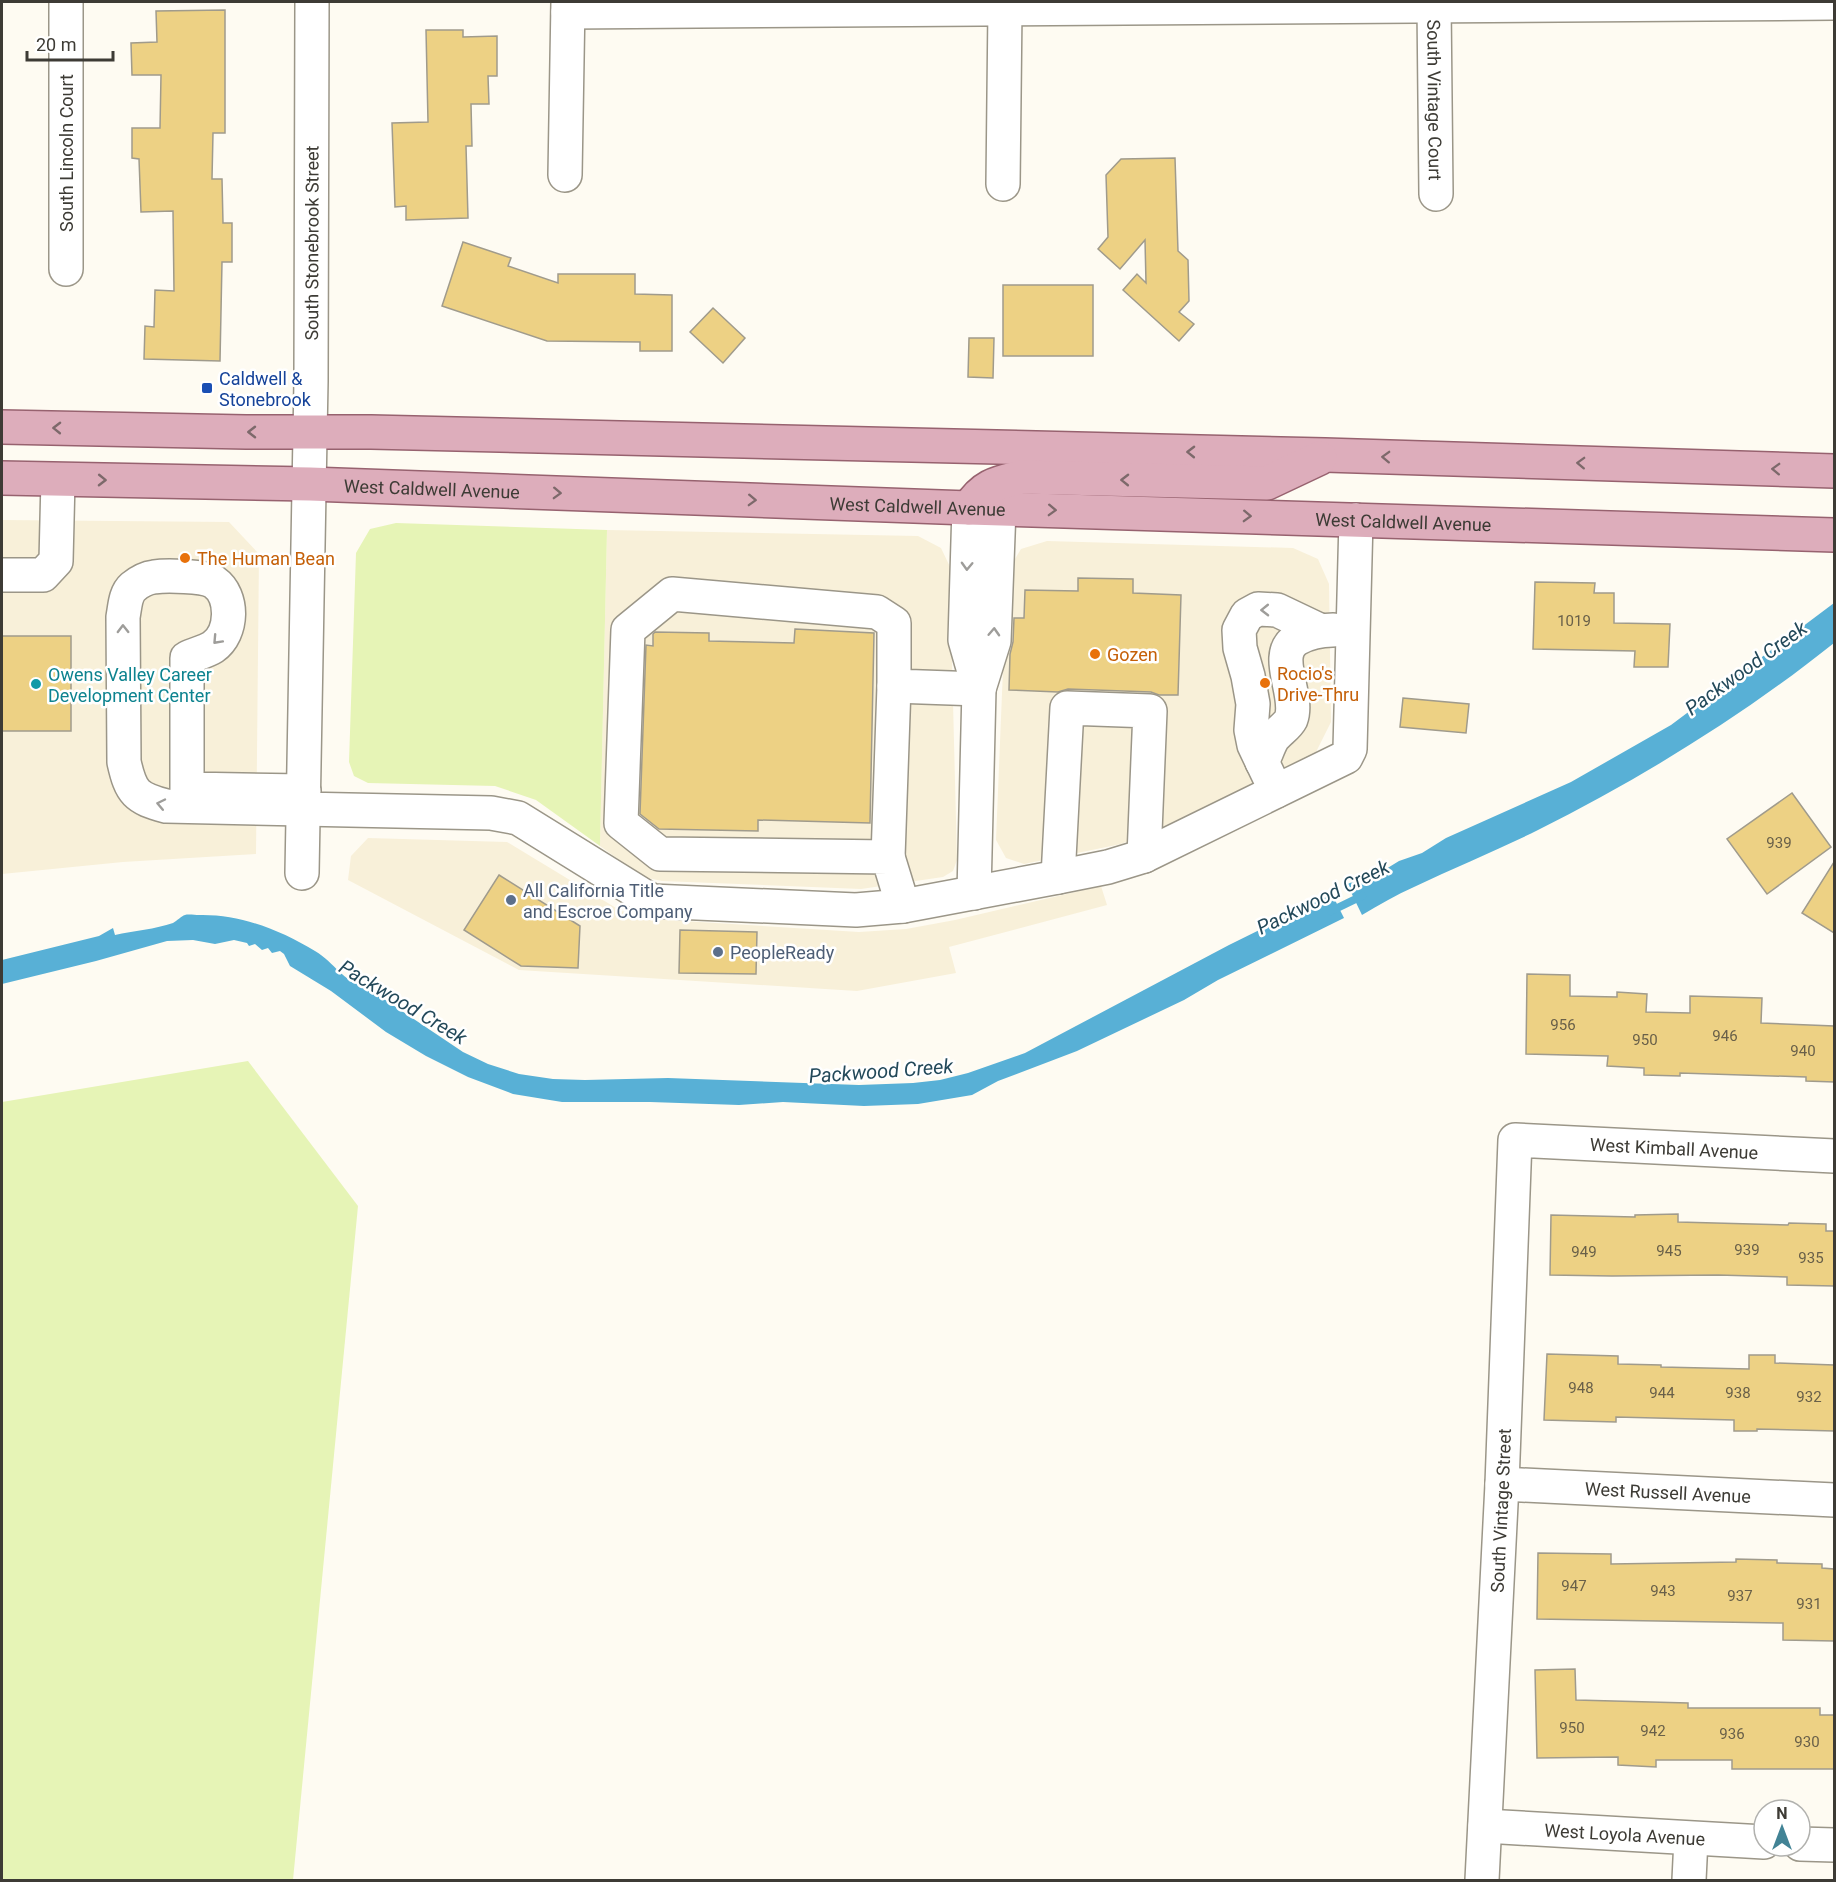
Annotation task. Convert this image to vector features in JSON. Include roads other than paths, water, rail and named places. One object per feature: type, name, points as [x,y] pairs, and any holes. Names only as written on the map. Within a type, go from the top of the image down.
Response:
[{"type":"main road","points":[[2,427],[371,432],[1325,455],[1834,471]]},
{"type":"main road","points":[[984,508],[977,495],[1004,481],[1022,477],[1267,483],[1325,455]]},
{"type":"main road","name":"West Caldwell Avenue","points":[[2,478],[310,484],[1834,535]]},
{"type":"street","name":"South Lincoln Court","points":[[66,2],[66,269]]},
{"type":"street","name":"South Stonebrook Street","points":[[302,873],[310,484],[312,2]]},
{"type":"street","points":[[565,175],[568,7],[1005,8],[1834,3]]},
{"type":"street","name":"South Vintage Court","points":[[1434,4],[1436,194]]},
{"type":"street","points":[[1003,184],[1005,8]]},
{"type":"street","points":[[2,575],[43,574],[56,561],[58,480]]},
{"type":"street","points":[[974,893],[979,688],[965,640],[984,508]]},
{"type":"street","points":[[303,800],[166,806],[144,800],[135,791],[128,779],[124,762],[123,617],[126,598],[131,588],[141,581],[154,577],[204,577],[222,589],[227,599],[229,612],[223,637],[213,646],[187,658],[187,789],[303,800],[491,813],[518,818],[652,901],[856,910],[903,906],[1058,878],[1144,856],[1346,757],[1350,749],[1356,520]]},
{"type":"street","points":[[888,857],[660,854],[621,823],[628,630],[672,594],[877,612],[894,623],[888,857],[903,906]]},
{"type":"street","points":[[1276,791],[1254,745],[1251,730],[1253,704],[1240,648],[1239,630],[1247,615],[1258,609],[1277,610],[1319,630]]},
{"type":"street","points":[[1263,762],[1273,739],[1290,720],[1293,707],[1286,650],[1292,641],[1319,630],[1353,631]]},
{"type":"street","points":[[894,686],[979,688]]},
{"type":"street","points":[[1058,878],[1067,708],[1150,711],[1144,856]]},
{"type":"street","name":"West Kimball Avenue","points":[[1515,1140],[1834,1156]]},
{"type":"street","name":"South Vintage Street","points":[[1482,1881],[1502,1484],[1515,1140]]},
{"type":"street","name":"West Russell Avenue","points":[[1502,1484],[1834,1500]]},
{"type":"street","name":"West Loyola Avenue","points":[[1485,1826],[1752,1842]]},
{"type":"street","points":[[1689,1881],[1691,1839]]},
{"type":"street","points":[[1812,1844],[1834,1845]]},
{"type":"water","name":"Packwood Creek","points":[[1834,603],[1834,643],[1800,670],[1728,720],[1654,767],[1577,810],[1407,890],[1362,915],[1347,884],[1381,872],[1399,861],[1422,853],[1446,838],[1571,782],[1671,725]]},
{"type":"water","name":"Packwood Creek","points":[[1332,894],[1344,918],[1218,980],[1184,1000],[1077,1051],[998,1081],[972,1095],[918,1104],[864,1106],[783,1102],[739,1105],[562,1102],[513,1094],[468,1077],[386,1032],[331,991],[290,966],[280,951],[272,953],[268,948],[262,950],[255,944],[249,946],[247,943],[234,940],[215,944],[193,940],[167,941],[2,984],[2,960],[99,936],[113,928],[115,935],[166,925],[186,915],[214,915],[244,920],[302,943],[322,956],[351,981],[366,987],[463,1052],[488,1064],[519,1074],[553,1079],[585,1080],[668,1078],[859,1085],[913,1083],[940,1080],[968,1073],[1025,1053],[1229,945]]},
{"type":"waterway","name":"Packwood Creek","points":[[1331,911],[1362,896]]},
{"type":"place","name":"Caldwell & Stonebrook","points":[[207,388]]},
{"type":"place","name":"The Human Bean","points":[[185,558]]},
{"type":"place","name":"Gozen","points":[[1095,654]]},
{"type":"place","name":"Rocio's Drive-Thru","points":[[1265,683]]},
{"type":"place","name":"Owens Valley Career Development Center","points":[[36,684]]},
{"type":"place","name":"All California Title and Escroe Company","points":[[511,900]]},
{"type":"place","name":"PeopleReady","points":[[718,952]]}]
